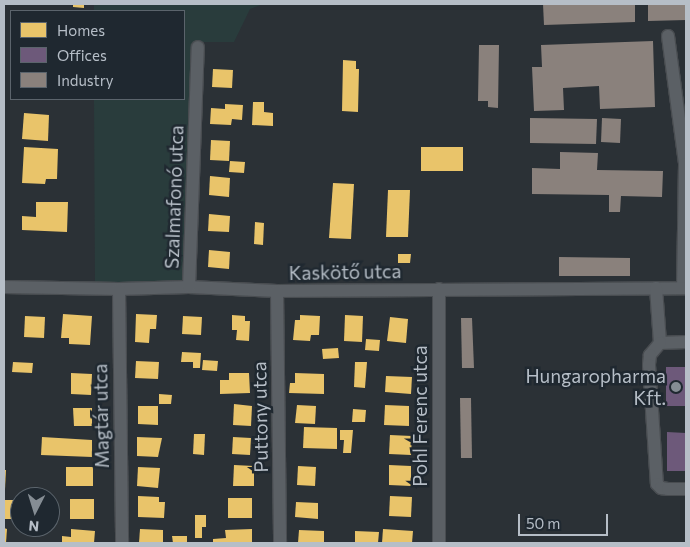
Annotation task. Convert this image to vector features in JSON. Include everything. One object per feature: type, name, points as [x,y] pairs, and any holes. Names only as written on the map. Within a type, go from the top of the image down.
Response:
[{"type":"street","points":[[668,36],[685,164],[685,288]]},
{"type":"street","name":"Szalmafonó utca","points":[[189,287],[198,47]]},
{"type":"street","name":"Kaskötő utca","points":[[4,287],[118,289],[189,287],[277,291],[685,288]]},
{"type":"street","points":[[656,288],[660,343],[650,355],[649,365],[657,484],[661,488],[686,489]]},
{"type":"street","name":"Magtár utca","points":[[118,289],[122,543]]},
{"type":"street","name":"Pohl Ferenc utca","points":[[439,289],[439,543]]},
{"type":"street","name":"Puttony utca","points":[[277,291],[280,543]]},
{"type":"street","points":[[660,343],[686,342]]},
{"type":"shaded area","points":[[94,4],[263,4],[250,9],[234,42],[192,42],[182,287],[95,287],[94,100],[185,100],[185,10],[94,10]]},
{"type":"building: Homes","points":[[73,4],[84,4],[84,8],[73,7]]},
{"type":"building: Homes","points":[[343,60],[356,61],[356,69],[359,69],[358,112],[342,111]]},
{"type":"building: Homes","points":[[213,69],[233,70],[232,88],[212,87]]},
{"type":"building: Homes","points":[[253,102],[264,102],[264,112],[273,113],[273,126],[252,125]]},
{"type":"building: Homes","points":[[225,104],[243,105],[242,120],[232,119],[231,125],[210,124],[211,108],[225,109]]},
{"type":"building: Homes","points":[[24,113],[49,115],[48,141],[22,139]]},
{"type":"building: Homes","points":[[211,140],[230,141],[229,161],[210,160]]},
{"type":"building: Homes","points":[[24,147],[58,149],[57,179],[46,179],[45,184],[22,183]]},
{"type":"building: Homes","points":[[421,147],[463,147],[463,171],[421,171]]},
{"type":"building: Homes","points":[[230,161],[245,162],[244,173],[229,172]]},
{"type":"building: Homes","points":[[210,176],[230,178],[229,197],[209,195]]},
{"type":"building: Homes","points":[[333,183],[354,184],[351,239],[329,238]]},
{"type":"building: Homes","points":[[388,190],[410,190],[408,237],[386,237]]},
{"type":"building: Homes","points":[[36,202],[68,202],[67,232],[22,230],[22,216],[36,217]]},
{"type":"building: Homes","points":[[209,214],[230,216],[229,232],[208,231]]},
{"type":"building: Homes","points":[[255,222],[264,223],[263,245],[254,244]]},
{"type":"building: Homes","points":[[209,250],[230,252],[229,269],[208,267]]},
{"type":"building: Homes","points":[[398,254],[411,254],[410,263],[398,263]]},
{"type":"building: Homes","points":[[63,314],[92,316],[90,345],[69,344],[69,338],[61,338]]},
{"type":"building: Homes","points":[[136,314],[157,315],[156,329],[150,329],[149,343],[135,342]]},
{"type":"building: Homes","points":[[232,315],[245,316],[245,321],[250,321],[249,341],[236,340],[237,330],[232,330]]},
{"type":"building: Homes","points":[[300,315],[320,316],[319,335],[311,335],[310,341],[293,340],[295,320],[300,320]]},
{"type":"building: Homes","points":[[345,315],[363,316],[362,342],[344,341]]},
{"type":"building: Homes","points":[[25,316],[45,317],[44,338],[24,337]]},
{"type":"building: Homes","points":[[183,316],[202,317],[201,335],[182,334]]},
{"type":"building: Homes","points":[[390,317],[408,319],[406,343],[387,341]]},
{"type":"building: Homes","points":[[366,339],[380,340],[379,351],[365,350]]},
{"type":"building: Homes","points":[[338,348],[339,358],[323,359],[322,349]]},
{"type":"building: Homes","points":[[182,352],[201,353],[200,368],[193,368],[193,362],[181,362]]},
{"type":"building: Homes","points":[[203,360],[218,361],[217,371],[202,370]]},
{"type":"building: Homes","points":[[136,361],[159,362],[158,379],[135,378]]},
{"type":"building: Homes","points":[[13,362],[33,363],[32,373],[12,372]]},
{"type":"building: Homes","points":[[355,362],[367,362],[365,388],[354,387]]},
{"type":"building: Homes","points":[[71,373],[92,374],[91,395],[71,394]]},
{"type":"building: Homes","points":[[229,373],[249,373],[250,393],[220,394],[220,380],[229,380]]},
{"type":"building: Homes","points":[[295,373],[324,374],[324,394],[289,393],[290,383],[295,383]]},
{"type":"building: Homes","points":[[386,376],[412,377],[411,394],[385,392]]},
{"type":"building: Homes","points":[[159,394],[172,395],[171,404],[159,404]]},
{"type":"building: Homes","points":[[234,404],[252,406],[251,426],[233,425]]},
{"type":"building: Homes","points":[[297,405],[316,406],[315,424],[295,423]]},
{"type":"building: Homes","points":[[385,405],[409,406],[409,426],[384,425]]},
{"type":"building: Homes","points":[[138,406],[158,406],[158,425],[138,424]]},
{"type":"building: Homes","points":[[73,408],[92,408],[92,426],[74,426]]},
{"type":"building: Homes","points":[[353,409],[366,410],[365,422],[352,422]]},
{"type":"building: Homes","points":[[304,427],[337,428],[337,449],[303,448]]},
{"type":"building: Homes","points":[[340,430],[353,430],[351,453],[343,453],[344,440],[340,440]]},
{"type":"building: Homes","points":[[194,434],[205,434],[204,455],[193,454]]},
{"type":"building: Homes","points":[[390,435],[412,436],[411,455],[389,454]]},
{"type":"building: Homes","points":[[42,437],[92,440],[92,457],[41,455]]},
{"type":"building: Homes","points":[[137,437],[162,438],[158,457],[137,456]]},
{"type":"building: Homes","points":[[233,437],[251,438],[250,455],[232,454]]},
{"type":"building: Homes","points":[[234,465],[254,466],[254,486],[233,486]]},
{"type":"building: Homes","points":[[389,465],[411,466],[411,486],[389,485]]},
{"type":"building: Homes","points":[[298,466],[316,467],[315,486],[297,485]]},
{"type":"building: Homes","points":[[66,467],[93,467],[93,486],[66,486]]},
{"type":"building: Homes","points":[[138,467],[160,468],[158,488],[137,486]]},
{"type":"building: Homes","points":[[4,470],[6,470],[5,489],[4,489]]},
{"type":"building: Homes","points":[[138,496],[159,497],[159,502],[165,502],[164,518],[138,517]]},
{"type":"building: Homes","points":[[390,496],[412,497],[411,517],[389,516]]},
{"type":"building: Homes","points":[[228,498],[252,498],[252,518],[228,518]]},
{"type":"building: Homes","points":[[70,499],[94,499],[94,519],[70,519]]},
{"type":"building: Homes","points":[[4,500],[10,500],[10,519],[4,519]]},
{"type":"building: Homes","points":[[296,502],[318,503],[318,519],[295,517]]},
{"type":"building: Homes","points":[[195,515],[206,515],[206,527],[202,527],[202,538],[195,538]]},
{"type":"building: Homes","points":[[4,528],[7,529],[6,543],[4,543]]},
{"type":"building: Homes","points":[[71,529],[95,531],[94,543],[62,543],[62,536],[71,537]]},
{"type":"building: Homes","points":[[140,529],[163,530],[163,543],[139,543]]},
{"type":"building: Homes","points":[[252,529],[252,543],[213,543],[213,539],[226,538],[225,530]]},
{"type":"building: Homes","points":[[383,529],[413,531],[412,543],[382,543]]},
{"type":"building: Homes","points":[[299,530],[324,531],[324,543],[298,543]]},
{"type":"building: Homes","points":[[355,531],[379,532],[378,543],[355,543]]},
{"type":"building: Homes","points":[[172,536],[187,536],[187,543],[173,543]]},
{"type":"building: Offices","name":"Hungaropharma Kft.","points":[[666,367],[686,367],[686,406],[666,406]]},
{"type":"building: Offices","name":"Hungaropharma Kft.","points":[[667,432],[686,433],[686,471],[667,471]]},
{"type":"building: Industry","points":[[543,4],[635,4],[635,22],[544,25]]},
{"type":"building: Industry","points":[[648,4],[686,4],[686,20],[648,21]]},
{"type":"building: Industry","points":[[653,41],[655,107],[600,109],[599,86],[563,88],[564,110],[534,111],[532,67],[542,67],[541,45]]},
{"type":"building: Industry","points":[[479,45],[499,45],[498,108],[488,107],[488,101],[478,101]]},
{"type":"building: Industry","points":[[530,118],[597,119],[596,144],[530,143]]},
{"type":"building: Industry","points":[[602,118],[621,119],[620,143],[601,142]]},
{"type":"building: Industry","points":[[560,152],[598,153],[597,170],[663,171],[662,197],[621,196],[620,212],[609,212],[609,195],[532,194],[532,168],[560,169]]},
{"type":"building: Industry","points":[[559,257],[630,258],[630,276],[559,276]]},
{"type":"building: Industry","points":[[461,318],[472,318],[474,368],[462,368]]},
{"type":"building: Industry","points":[[460,398],[471,398],[472,458],[461,458]]},
{"type":"place","name":"Hungaropharma Kft.","points":[[676,387]]}]
